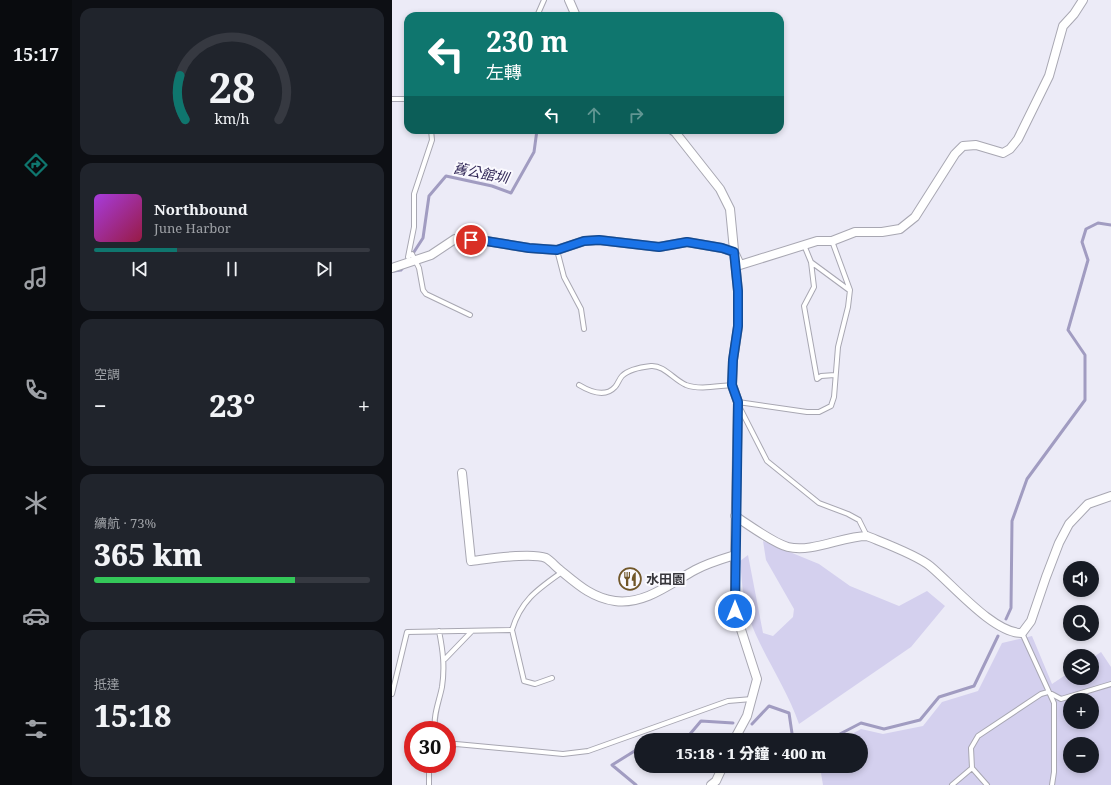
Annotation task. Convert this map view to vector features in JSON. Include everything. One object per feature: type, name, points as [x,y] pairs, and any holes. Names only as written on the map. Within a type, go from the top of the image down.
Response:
[{"type":"street","points":[[569,0],[574,12]]},
{"type":"street","points":[[392,268],[431,255],[455,239],[486,241],[529,248],[557,250],[584,241],[599,240],[659,247],[687,242],[722,248],[734,252],[740,265],[817,241],[832,241],[856,232],[882,232],[900,229],[915,217],[955,154],[963,146],[976,145],[1003,153],[1010,150],[1018,138],[1049,76],[1064,26],[1083,0]]},
{"type":"street","points":[[675,134],[720,189],[730,209],[738,291],[738,326],[733,360],[732,385],[738,402],[735,516],[735,611],[757,678],[748,716],[738,733]]},
{"type":"street","points":[[462,473],[471,561],[525,556],[546,558],[562,572],[595,596],[616,602],[639,599],[670,586],[709,563],[735,555]]},
{"type":"street","points":[[735,516],[788,547],[804,548],[857,536],[867,536],[929,565],[970,603],[1000,626],[1013,633],[1022,633],[1032,621],[1046,576],[1059,543],[1069,524],[1088,504],[1111,496]]},
{"type":"street","points":[[711,785],[720,773]]},
{"type":"lane","points":[[539,12],[544,0]]},
{"type":"lane","points":[[392,99],[404,99]]},
{"type":"lane","points":[[431,134],[432,140],[414,194],[414,227],[408,257],[412,254],[419,268],[423,290],[426,294],[470,315]]},
{"type":"lane","points":[[738,402],[807,412],[819,412],[831,406],[834,397],[838,347],[848,307],[850,290],[832,241]]},
{"type":"lane","points":[[804,245],[811,262],[814,287],[804,306],[817,379],[821,376],[835,375]]},
{"type":"lane","points":[[557,250],[564,277],[581,309],[584,329]]},
{"type":"lane","points":[[811,262],[850,290]]},
{"type":"lane","points":[[579,386],[594,394],[606,392],[614,388],[622,376],[631,371],[653,366],[665,371],[673,379],[699,388],[732,385]]},
{"type":"lane","points":[[738,402],[767,461],[819,503],[848,514],[859,520],[867,536]]},
{"type":"lane","points":[[552,678],[535,684],[524,681],[512,630],[517,614],[534,592],[562,572]]},
{"type":"lane","points":[[392,694],[407,632],[512,630]]},
{"type":"lane","points":[[434,721],[442,686],[445,659],[439,631]]},
{"type":"lane","points":[[445,659],[472,631]]},
{"type":"lane","points":[[1022,633],[1054,704],[1054,772],[1052,785]]},
{"type":"lane","points":[[1048,692],[1061,699],[1111,684]]},
{"type":"lane","points":[[987,785],[972,768],[971,748],[978,736],[1036,697],[1048,692]]},
{"type":"lane","points":[[456,744],[563,754],[588,751],[728,701],[752,699]]},
{"type":"lane","points":[[952,785],[972,768]]},
{"type":"lane","points":[[429,773],[429,785]]},
{"type":"shaded area","points":[[763,541],[819,564],[850,586],[899,606],[927,591],[945,606],[911,647],[799,724],[794,710],[753,629],[744,602],[740,561],[748,555],[763,633],[773,636],[793,617],[794,609],[766,560]]},
{"type":"shaded area","points":[[1032,636],[1052,684],[1063,677],[1063,685],[1099,685],[1099,653],[1101,652],[1111,667],[1111,785],[823,785],[821,773],[868,773],[868,733],[854,733],[861,729],[883,734],[923,726],[942,702],[978,691],[1002,643]]},
{"type":"waterway","name":"舊公館圳","points":[[412,255],[423,238],[429,196],[446,176],[492,186],[511,193],[534,152],[536,134]]},
{"type":"waterway","points":[[1006,619],[1011,608],[1012,521],[1027,479],[1085,400],[1085,355],[1068,330],[1088,260],[1082,242],[1086,229],[1098,223],[1111,225]]},
{"type":"waterway","name":"舊公館圳","points":[[394,271],[401,270],[404,266]]},
{"type":"waterway","points":[[842,733],[861,723],[884,729],[920,720],[939,697],[974,686],[998,636]]},
{"type":"waterway","points":[[752,724],[769,706],[789,713],[792,733]]},
{"type":"waterway","points":[[691,733],[701,721],[733,723]]},
{"type":"waterway","points":[[634,751],[612,765],[636,785]]},
{"type":"place","name":"水田園","points":[[630,579]]},
{"type":"route","points":[[471,240],[529,248],[557,250],[584,241],[599,240],[659,247],[687,242],[722,248],[734,252],[738,291],[738,326],[733,360],[732,385],[738,402],[735,516],[735,611]]}]
